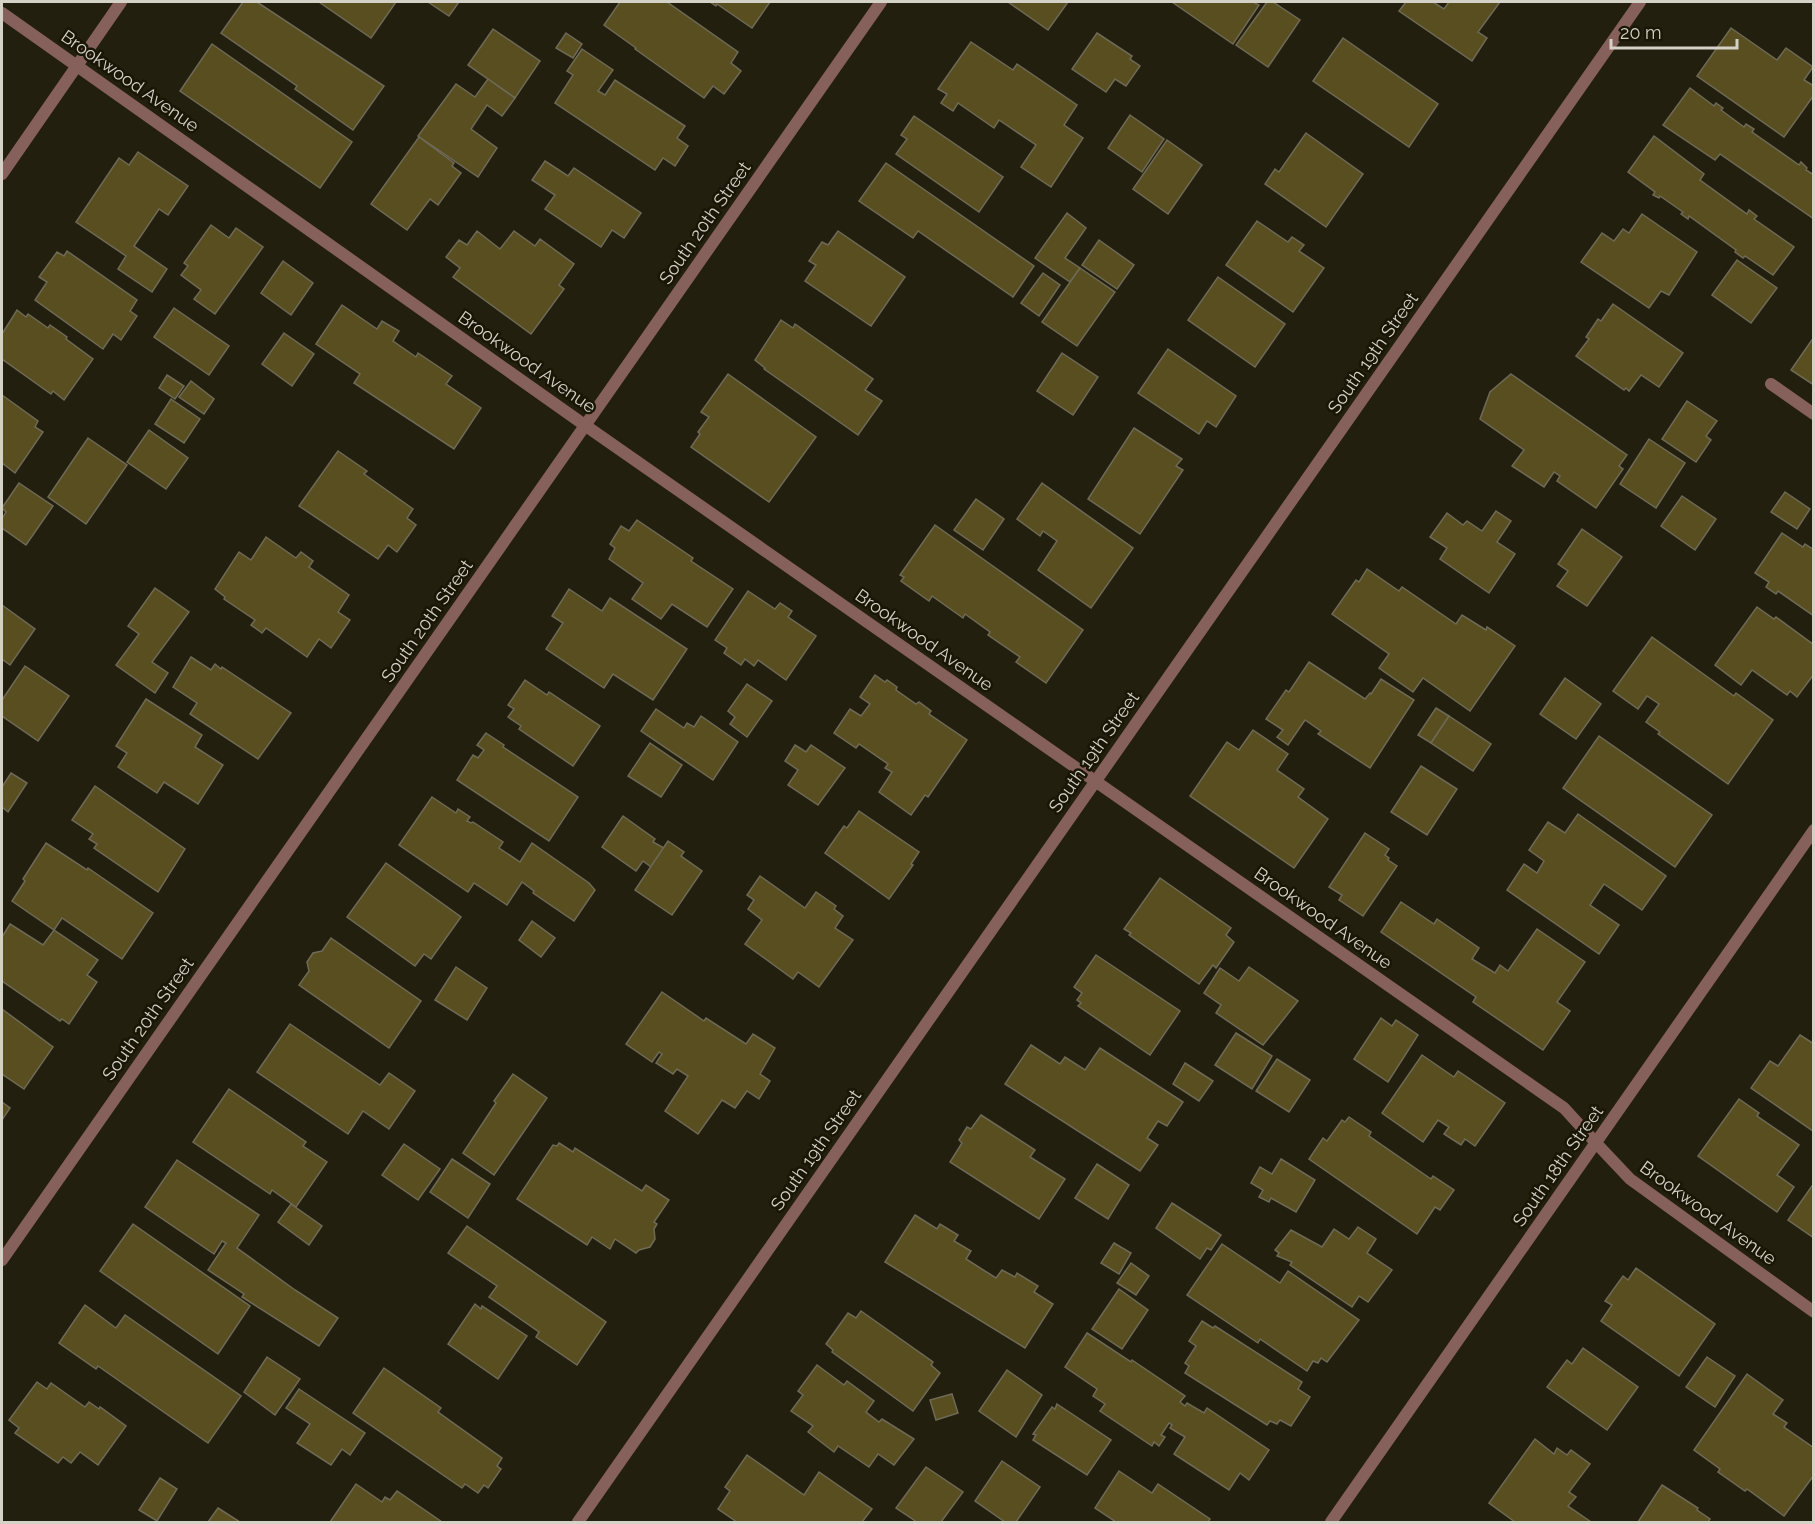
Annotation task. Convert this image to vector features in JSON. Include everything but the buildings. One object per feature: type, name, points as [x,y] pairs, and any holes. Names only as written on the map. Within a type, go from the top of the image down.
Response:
[{"type":"street","points":[[2,174],[122,2]]},
{"type":"street","name":"South 20th Street","points":[[2,1260],[881,2]]},
{"type":"street","name":"South 19th Street","points":[[578,1522],[1640,2]]},
{"type":"street","name":"Brookwood Avenue","points":[[2,13],[586,426],[1564,1108],[1630,1179],[1814,1312]]},
{"type":"street","points":[[1771,384],[1814,414]]},
{"type":"street","name":"South 18th Street","points":[[1331,1522],[1814,830]]}]
